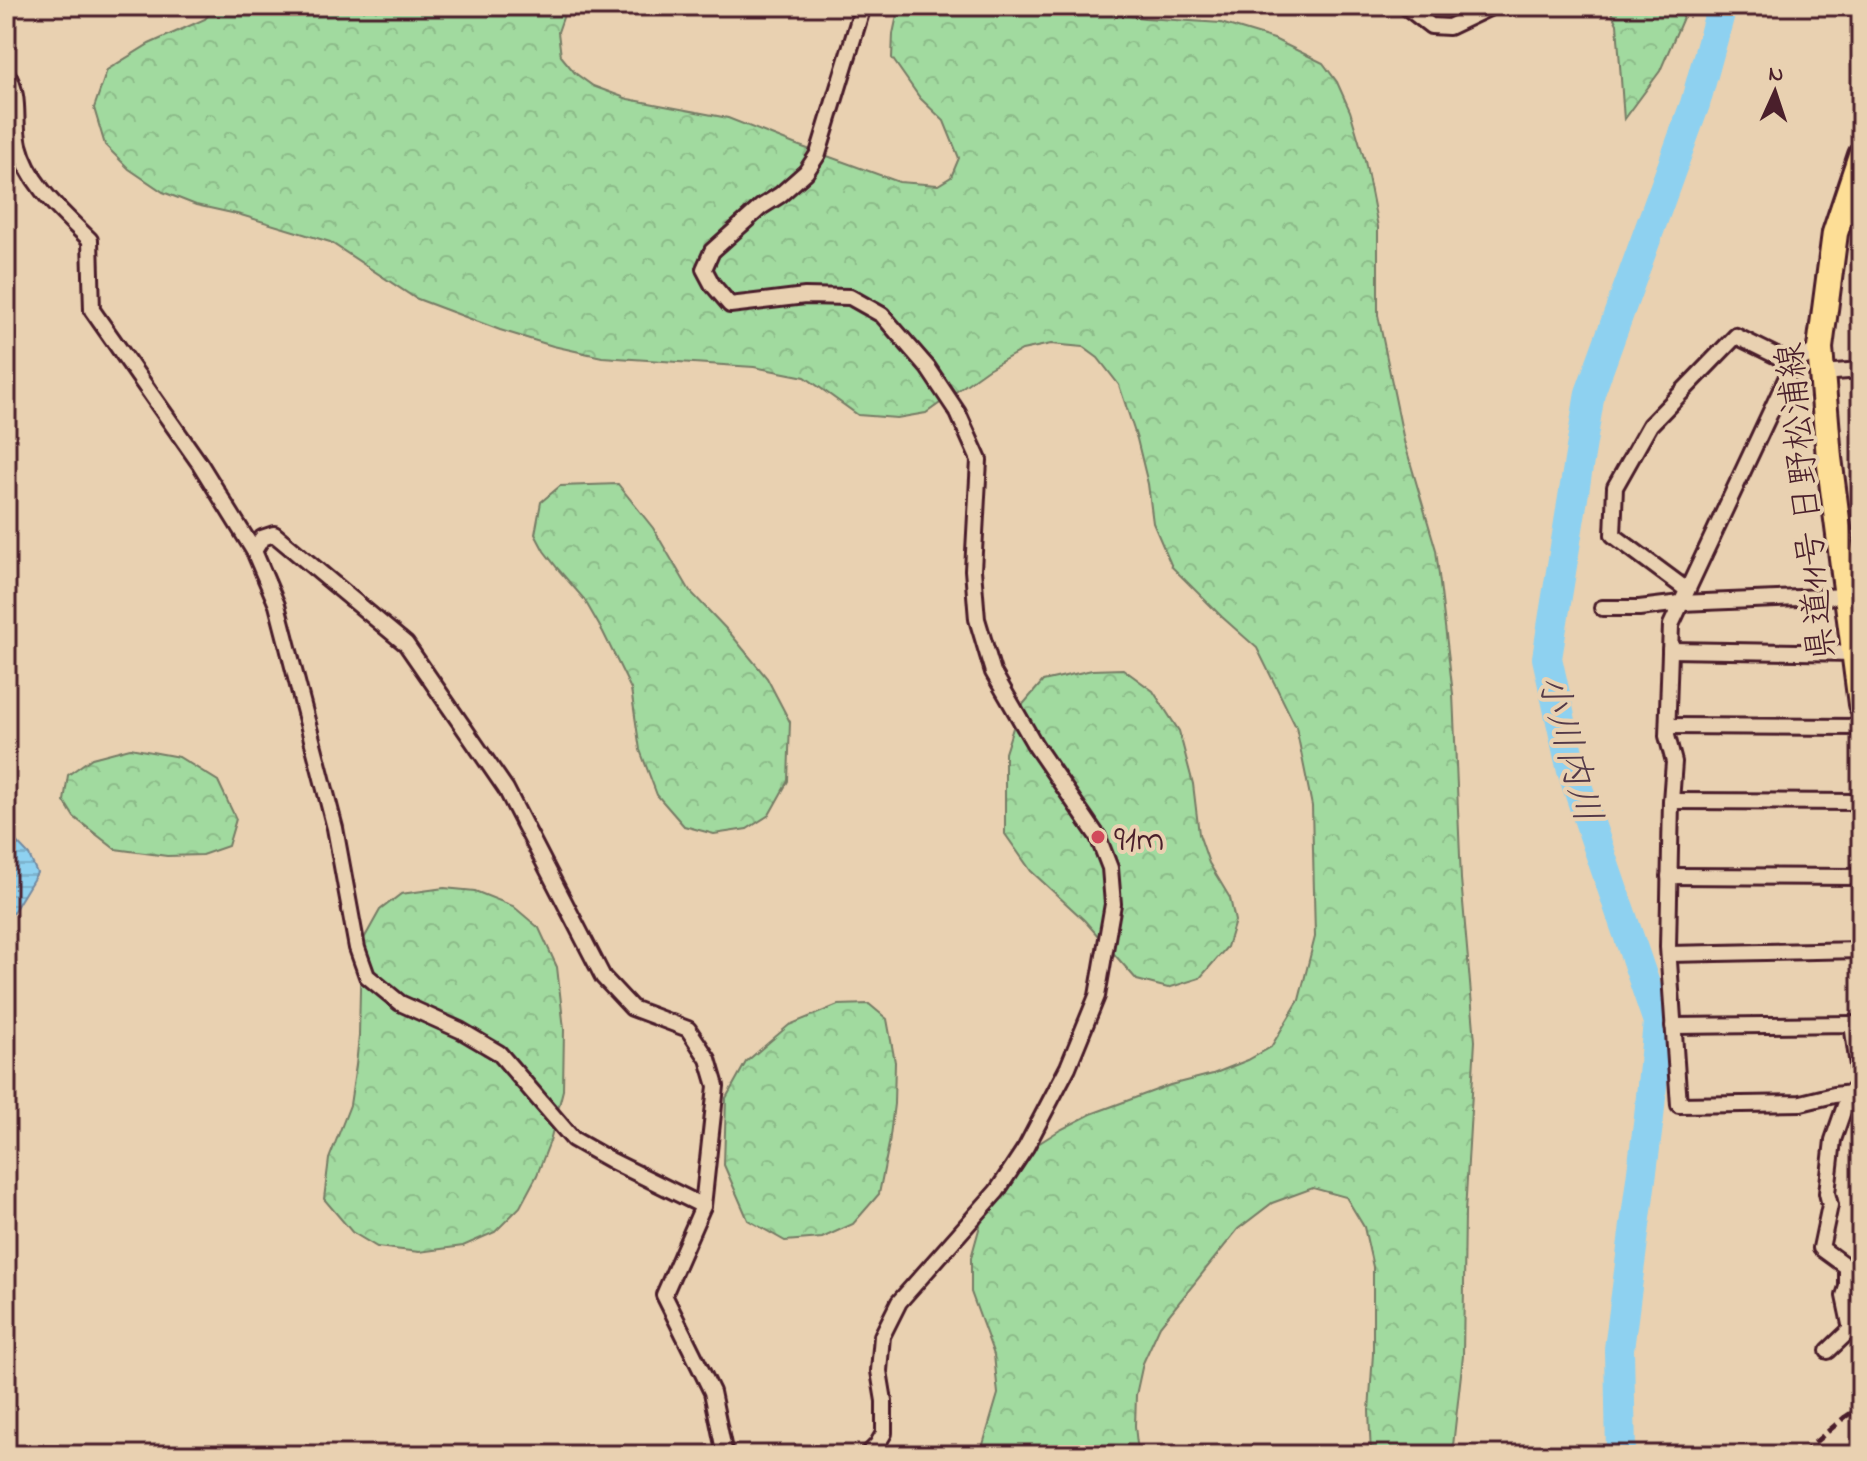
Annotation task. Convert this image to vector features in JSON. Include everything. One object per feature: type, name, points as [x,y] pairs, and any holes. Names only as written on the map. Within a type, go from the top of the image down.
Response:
[{"type":"main road","name":"県道11号 日野松浦線","points":[[1861,155],[1835,233],[1820,348],[1829,458],[1861,704]]},
{"type":"street","points":[[863,6],[818,154],[806,172],[712,251],[704,269],[730,305],[805,296],[850,297],[882,315],[928,368],[958,413],[979,460],[974,582],[977,619],[993,672],[1035,745],[1098,837],[1110,868],[1113,904],[1097,996],[1068,1067],[1026,1147],[997,1191],[899,1302],[882,1336],[879,1371],[884,1401],[884,1433],[867,1455]]},
{"type":"street","points":[[1405,6],[1431,26],[1449,27],[1493,6]]},
{"type":"street","points":[[6,72],[15,90],[19,143],[28,171],[48,197],[90,240],[92,310],[200,464],[254,551],[277,605],[335,828],[357,948],[367,976],[400,1003],[460,1030],[499,1053],[573,1139],[703,1206]]},
{"type":"street","points":[[1684,596],[1613,535],[1615,487],[1650,425],[1736,336],[1793,364]]},
{"type":"street","points":[[1820,348],[1793,364],[1671,625],[1667,736],[1674,762],[1669,954],[1679,1105],[1801,1103],[1857,1091]]},
{"type":"street","points":[[1822,373],[1861,370]]},
{"type":"street","points":[[254,551],[262,538],[274,534],[406,644],[506,789],[603,977],[632,1008],[688,1029],[708,1059],[716,1086],[703,1206],[664,1295],[712,1392],[725,1455]]},
{"type":"street","points":[[1602,608],[1639,608],[1684,596],[1847,596]]},
{"type":"street","points":[[1670,650],[1854,653]]},
{"type":"street","points":[[1668,726],[1861,727]]},
{"type":"street","points":[[1671,801],[1861,802]]},
{"type":"street","points":[[1669,876],[1861,877]]},
{"type":"street","points":[[1669,954],[1861,950]]},
{"type":"street","points":[[1673,1026],[1852,1024],[1857,1091],[1833,1140],[1827,1193],[1830,1205],[1821,1248],[1847,1267],[1844,1296],[1851,1329],[1828,1351]]},
{"type":"green space","points":[[216,6],[567,6],[558,32],[561,56],[575,73],[593,86],[628,99],[728,118],[899,182],[938,185],[951,177],[959,158],[944,121],[920,98],[892,58],[899,6],[1082,10],[1221,23],[1274,39],[1323,63],[1337,82],[1350,111],[1365,161],[1378,227],[1378,315],[1404,441],[1436,550],[1453,694],[1461,879],[1475,1041],[1465,1213],[1463,1356],[1452,1455],[1371,1455],[1369,1411],[1373,1354],[1373,1267],[1364,1227],[1346,1197],[1313,1188],[1272,1203],[1238,1229],[1160,1326],[1143,1363],[1136,1395],[1135,1426],[1140,1455],[980,1455],[998,1394],[994,1355],[971,1292],[971,1258],[981,1222],[1003,1180],[1030,1149],[1091,1114],[1170,1085],[1213,1074],[1271,1047],[1299,1000],[1315,937],[1312,806],[1296,727],[1257,648],[1172,567],[1153,523],[1137,439],[1119,385],[1098,358],[1083,347],[1051,344],[1022,350],[988,369],[926,413],[897,418],[858,415],[805,377],[754,367],[602,357],[500,330],[415,298],[330,242],[196,205],[163,192],[129,169],[105,145],[94,108],[107,70],[149,44],[205,19]]},
{"type":"green space","points":[[1608,6],[1688,6],[1660,71],[1624,120],[1617,24]]},
{"type":"green space","points":[[618,484],[653,528],[690,591],[767,678],[790,722],[788,781],[769,815],[747,829],[714,834],[684,826],[657,795],[640,750],[631,689],[584,599],[544,551],[535,534],[541,502],[560,486]]},
{"type":"green space","points":[[1123,669],[1153,691],[1179,731],[1193,784],[1199,834],[1209,863],[1230,898],[1235,921],[1227,947],[1200,978],[1168,988],[1137,980],[1084,920],[1031,871],[1005,834],[1005,753],[1019,709],[1043,681],[1092,670]]},
{"type":"green space","points":[[130,748],[179,757],[218,781],[236,819],[228,846],[202,855],[167,856],[115,849],[74,817],[64,801],[68,775],[92,758]]},
{"type":"green space","points":[[444,888],[475,891],[513,906],[539,928],[557,967],[564,1029],[563,1090],[550,1141],[537,1175],[520,1207],[495,1232],[463,1246],[419,1252],[377,1247],[352,1232],[324,1199],[329,1159],[350,1105],[356,1065],[361,944],[380,910],[401,894]]},
{"type":"green space","points":[[869,1004],[887,1019],[895,1062],[894,1104],[879,1194],[853,1224],[822,1238],[785,1241],[748,1220],[724,1165],[726,1098],[746,1062],[789,1025],[838,1005]]},
{"type":"water","points":[[6,831],[29,855],[37,873],[6,924]]},
{"type":"waterway","name":"小川内川","points":[[1621,1455],[1619,1349],[1658,1022],[1572,771],[1547,658],[1590,393],[1695,104],[1722,6]]},
{"type":"railway","points":[[1800,1455],[1861,1407]]},
{"type":"place","name":"91m","points":[[1098,837]]}]
